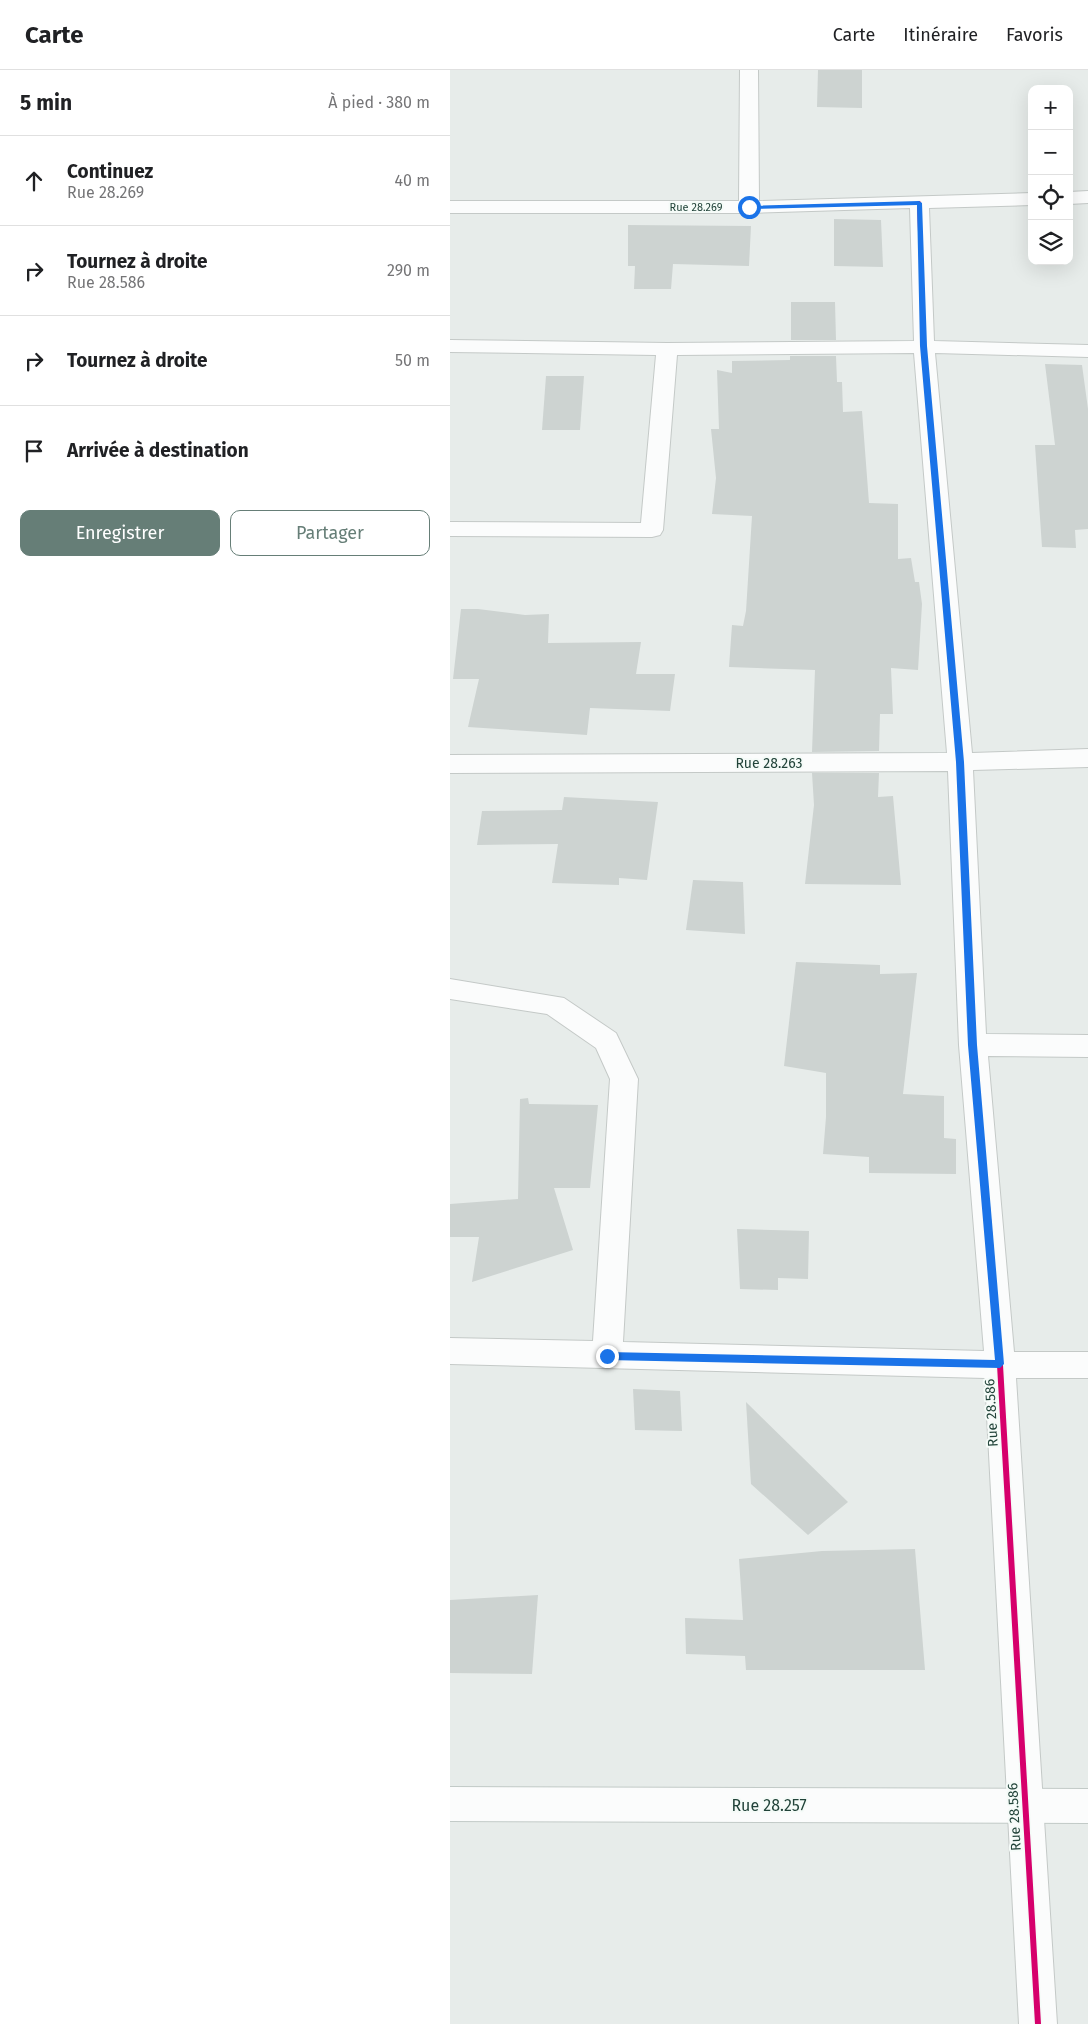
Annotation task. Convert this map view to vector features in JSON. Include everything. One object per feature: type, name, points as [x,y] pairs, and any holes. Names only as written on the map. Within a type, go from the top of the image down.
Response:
[{"type":"street","points":[[749,70],[749,207]]},
{"type":"street","points":[[1073,198],[1088,197]]},
{"type":"street","name":"Rue 28.269","points":[[450,207],[749,207],[1028,199]]},
{"type":"street","name":"Rue 28.586","points":[[919,203],[924,346],[960,762],[972,1045],[1000,1364],[1038,2024]]},
{"type":"street","points":[[450,346],[668,349],[924,346],[1088,351]]},
{"type":"street","points":[[450,529],[652,530],[668,349]]},
{"type":"street","name":"Rue 28.263","points":[[450,764],[960,762],[1088,758]]},
{"type":"street","points":[[450,989],[554,1005],[606,1041],[624,1080],[607,1356]]},
{"type":"street","points":[[972,1045],[1088,1046]]},
{"type":"street","points":[[450,1351],[607,1356],[1088,1365]]},
{"type":"street","name":"Rue 28.257","points":[[450,1804],[1088,1806]]},
{"type":"building","points":[[818,70],[862,70],[862,108],[817,107]]},
{"type":"building","points":[[834,219],[881,220],[883,267],[834,266]]},
{"type":"building","points":[[628,225],[751,226],[749,266],[673,264],[671,289],[634,289],[635,266],[628,266]]},
{"type":"building","points":[[791,302],[835,302],[836,340],[791,340]]},
{"type":"building","points":[[790,356],[836,356],[837,382],[842,382],[843,412],[862,411],[869,503],[898,504],[898,559],[911,558],[915,582],[919,582],[922,604],[918,670],[891,668],[893,714],[880,714],[879,751],[812,752],[815,670],[729,667],[732,625],[743,626],[746,611],[752,516],[712,514],[716,478],[711,429],[719,429],[717,370],[732,373],[732,361],[790,360]]},
{"type":"building","points":[[1045,364],[1082,365],[1088,409],[1088,529],[1075,530],[1076,548],[1042,547],[1035,445],[1055,445]]},
{"type":"building","points":[[546,376],[584,376],[580,430],[542,430]]},
{"type":"building","points":[[461,609],[478,609],[525,615],[549,614],[548,643],[641,642],[636,674],[675,674],[670,711],[590,708],[587,735],[468,727],[479,679],[453,679]]},
{"type":"building","points":[[812,773],[879,773],[878,797],[893,796],[901,885],[805,884],[814,805]]},
{"type":"building","points":[[564,797],[658,802],[647,880],[619,878],[619,885],[552,883],[558,844],[477,845],[482,811],[562,810]]},
{"type":"building","points":[[693,880],[743,882],[745,934],[686,930]]},
{"type":"building","points":[[796,962],[880,965],[880,974],[917,973],[903,1094],[944,1096],[944,1138],[956,1139],[956,1174],[869,1173],[869,1157],[823,1154],[826,1117],[826,1073],[784,1066]]},
{"type":"building","points":[[528,1098],[529,1104],[598,1105],[590,1188],[554,1188],[573,1250],[472,1282],[479,1237],[450,1237],[450,1204],[518,1199],[520,1099]]},
{"type":"building","points":[[737,1229],[809,1231],[808,1279],[778,1278],[778,1290],[740,1289]]},
{"type":"building","points":[[633,1389],[680,1391],[682,1431],[635,1430]]},
{"type":"building","points":[[746,1402],[848,1502],[808,1535],[751,1484]]},
{"type":"building","points":[[915,1549],[925,1670],[746,1670],[745,1656],[686,1654],[685,1618],[743,1620],[739,1559],[822,1551]]},
{"type":"building","points":[[538,1595],[532,1674],[450,1673],[450,1600]]},
{"type":"cycle path","points":[[919,203],[924,347],[960,762],[973,1045],[1000,1365],[1038,2024]]},
{"type":"route","points":[[607,1356],[1000,1364],[972,1045],[960,762],[924,346],[919,203],[749,207]]}]
